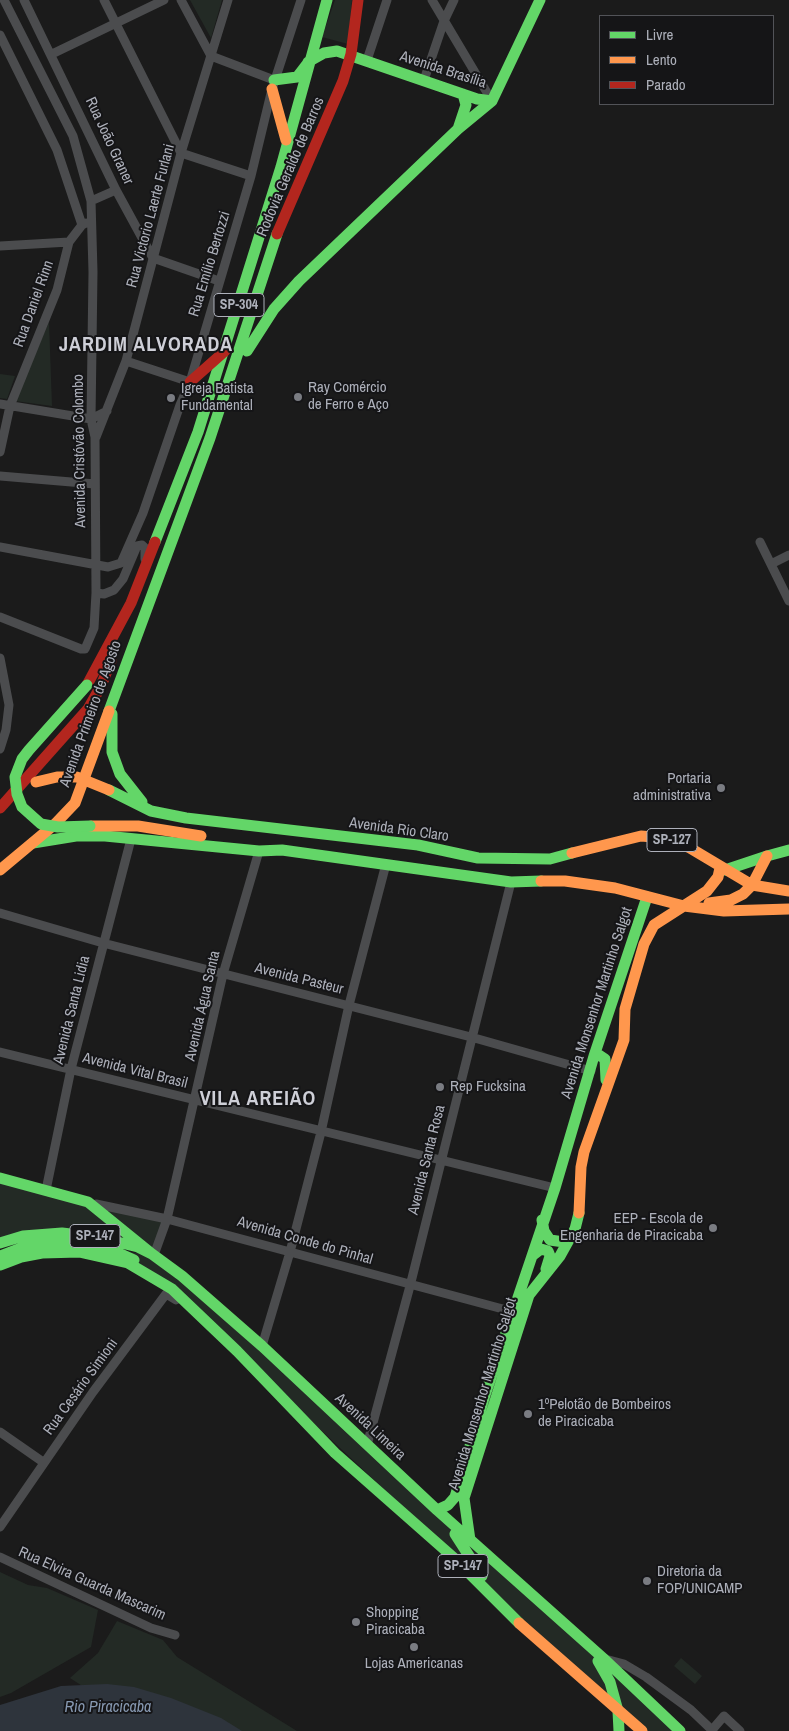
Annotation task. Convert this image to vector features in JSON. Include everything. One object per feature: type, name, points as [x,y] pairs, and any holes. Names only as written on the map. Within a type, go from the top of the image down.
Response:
[{"type":"main road","name":"Rodovia Geraldo de Barros","points":[[131,602],[198,432],[225,351],[281,167],[286,141],[327,0]]},
{"type":"main road","name":"Rodovia Geraldo de Barros","points":[[140,625],[210,438],[277,235],[295,188],[325,127],[351,54],[358,0]]},
{"type":"main road","name":"Avenida Brasília","points":[[308,62],[324,53],[351,54],[463,94],[492,101],[540,0]]},
{"type":"main road","points":[[286,141],[273,85],[296,77],[308,62]]},
{"type":"main road","points":[[458,129],[466,104],[463,94]]},
{"type":"main road","points":[[210,438],[250,344],[274,309],[299,281],[458,129],[492,101]]},
{"type":"main road","points":[[281,167],[258,263],[259,271],[264,279],[276,286],[285,286],[299,281]]},
{"type":"main road","points":[[190,382],[225,351]]},
{"type":"main road","points":[[131,602],[100,664],[87,685],[22,759],[16,778],[17,794],[22,807],[41,824],[58,827],[90,826],[163,830],[282,850],[511,882],[574,874],[647,897],[684,906],[724,911]]},
{"type":"main road","name":"Avenida Primeiro de Agosto","points":[[0,808],[88,709],[101,686],[131,602]]},
{"type":"main road","name":"Avenida Primeiro de Agosto","points":[[0,870],[55,824],[75,803],[140,625]]},
{"type":"main road","points":[[114,694],[111,725],[112,752],[120,774],[130,790],[151,811]]},
{"type":"main road","name":"Avenida Rio Claro","points":[[36,782],[58,777],[77,777],[109,790],[151,811],[213,822],[418,845],[478,858],[550,859],[641,836],[665,838],[690,848],[752,886]]},
{"type":"main road","name":"Avenida Primeiro de Agosto","points":[[0,821],[36,782]]},
{"type":"main road","points":[[31,844],[76,836],[131,839],[259,851],[282,850]]},
{"type":"main road","points":[[654,925],[668,914],[708,892],[723,869],[789,850]]},
{"type":"main road","points":[[574,874],[575,856],[580,852]]},
{"type":"main road","points":[[684,906],[731,900],[743,894],[752,886],[767,856]]},
{"type":"main road","points":[[767,856],[765,871],[767,880],[773,889]]},
{"type":"main road","points":[[0,858],[4,860],[14,857]]},
{"type":"main road","name":"SP-127","points":[[752,886],[789,891]]},
{"type":"main road","name":"Avenida Monsenhor Martinho Salgot","points":[[470,1540],[464,1498],[514,1312],[542,1220],[555,1188],[594,1056],[647,897]]},
{"type":"main road","points":[[654,925],[666,918],[724,911],[789,909]]},
{"type":"main road","name":"Avenida Monsenhor Martinho Salgot","points":[[437,1510],[448,1505],[455,1497],[529,1295],[560,1256],[575,1229],[579,1216],[581,1167],[605,1088],[624,1040],[625,1009],[649,931],[654,925]]},
{"type":"main road","points":[[594,1056],[599,1055],[605,1059],[605,1088]]},
{"type":"main road","name":"Avenida Conde do Pinhal","points":[[0,1178],[88,1202],[153,1255]]},
{"type":"main road","points":[[542,1220],[544,1231],[550,1240],[564,1242],[570,1236]]},
{"type":"main road","name":"Avenida Limeira","points":[[0,1243],[23,1236],[62,1233],[118,1241],[153,1255],[182,1276],[262,1346],[391,1468],[603,1658],[680,1731]]},
{"type":"main road","name":"SP-147","points":[[0,1256],[24,1247],[73,1242],[91,1245],[128,1256],[149,1269],[169,1291],[197,1311],[335,1453],[454,1558],[500,1604],[642,1731]]},
{"type":"main road","points":[[532,1256],[540,1249],[548,1251],[550,1256],[541,1278]]},
{"type":"main road","points":[[0,1265],[21,1257],[42,1253],[79,1252],[117,1260],[142,1270],[169,1291]]},
{"type":"main road","points":[[266,1383],[296,1405],[304,1402],[308,1393],[303,1385]]},
{"type":"main road","points":[[335,1453],[337,1442],[346,1436],[352,1436],[391,1468]]},
{"type":"main road","points":[[455,1497],[450,1522],[453,1531],[500,1604]]},
{"type":"main road","points":[[591,1648],[610,1682],[618,1710],[618,1731]]},
{"type":"main road","points":[[588,1682],[607,1709],[608,1731]]},
{"type":"street","name":"Avenida Cristóvão Colombo","points":[[0,616],[81,649],[85,648],[94,628],[96,593],[95,437],[91,419],[92,201],[73,136],[4,0]]},
{"type":"street","name":"Rua João Graner","points":[[24,0],[52,54],[116,190],[153,258]]},
{"type":"street","points":[[104,0],[181,153],[251,176]]},
{"type":"street","points":[[52,54],[164,0]]},
{"type":"street","points":[[181,0],[211,56],[273,85]]},
{"type":"street","name":"Rua Victorio Laerte Furlani","points":[[95,437],[126,361],[181,153],[228,0]]},
{"type":"street","name":"Rua Emílio Bertozzi","points":[[114,566],[120,563],[143,512],[180,405],[190,382],[251,176],[273,85],[301,0]]},
{"type":"street","points":[[367,60],[386,0]]},
{"type":"street","points":[[432,0],[492,101]]},
{"type":"street","points":[[424,80],[444,21],[454,0]]},
{"type":"street","points":[[0,35],[57,150],[82,225],[92,219]]},
{"type":"street","points":[[92,201],[116,190]]},
{"type":"street","name":"Rua Daniel Rinn","points":[[0,452],[10,406],[57,290],[69,242],[82,225]]},
{"type":"street","points":[[0,246],[69,242]]},
{"type":"street","points":[[153,258],[219,281]]},
{"type":"street","points":[[126,361],[190,382]]},
{"type":"street","points":[[0,404],[91,419],[107,411]]},
{"type":"street","points":[[0,476],[95,484]]},
{"type":"street","points":[[96,593],[104,594],[114,590],[123,578],[137,546],[140,545],[143,512]]},
{"type":"street","points":[[760,542],[789,601]]},
{"type":"street","points":[[140,545],[146,551],[140,580]]},
{"type":"street","points":[[0,548],[114,566],[122,573],[123,578]]},
{"type":"street","points":[[770,564],[789,555]]},
{"type":"street","points":[[0,658],[9,705],[6,730],[0,749]]},
{"type":"street","name":"Avenida Santa Lidia","points":[[46,1190],[71,1069],[131,839]]},
{"type":"street","name":"Avenida Água Santa","points":[[153,1255],[167,1218],[223,974],[259,851]]},
{"type":"street","points":[[262,1346],[290,1252],[321,1132],[349,1005],[386,864]]},
{"type":"street","name":"Avenida Santa Rosa","points":[[367,1445],[410,1286],[511,882]]},
{"type":"street","name":"Avenida Pasteur","points":[[0,913],[103,943],[472,1037],[591,1071]]},
{"type":"street","name":"Avenida Vital Brasil","points":[[0,1052],[441,1162],[555,1188]]},
{"type":"street","name":"Avenida Conde do Pinhal","points":[[88,1202],[167,1218],[410,1286],[514,1312]]},
{"type":"street","points":[[0,1273],[27,1263],[49,1260],[81,1260],[119,1268],[169,1291]]},
{"type":"street","name":"Rua Cesário Simioni","points":[[0,1527],[42,1462],[169,1291]]},
{"type":"street","points":[[0,1432],[42,1462]]},
{"type":"street","name":"Rua Elvira Guarda Mascarim","points":[[0,1557],[151,1628],[175,1634]]},
{"type":"street","points":[[603,1658],[624,1664],[646,1677],[691,1710],[713,1730],[724,1716],[740,1731]]},
{"type":"shaded area","points":[[190,0],[222,0],[211,38]]},
{"type":"shaded area","points":[[335,0],[352,0],[348,44],[322,37]]},
{"type":"shaded area","points":[[49,322],[52,406],[15,401]]},
{"type":"shaded area","points":[[0,374],[15,376],[7,399],[0,398]]},
{"type":"shaded area","points":[[0,1180],[167,1219],[154,1249],[121,1227],[106,1231],[69,1228],[0,1238]]},
{"type":"shaded area","points":[[0,1243],[152,1254],[680,1731],[642,1731],[149,1269]]},
{"type":"shaded area","points":[[0,1572],[28,1585],[47,1588],[98,1610],[91,1647],[11,1693],[0,1697]]},
{"type":"shaded area","points":[[117,1621],[163,1640],[177,1657],[297,1731],[151,1731],[70,1678],[98,1653]]},
{"type":"shaded area","points":[[681,1658],[702,1676],[695,1684],[674,1666]]},
{"type":"water","name":"Rio Piracicaba","points":[[107,1684],[134,1687],[171,1698],[221,1718],[242,1731],[0,1731],[0,1705],[61,1686]]},
{"type":"traffic: fast","points":[[155,542],[198,432],[281,167],[327,0]]},
{"type":"traffic: fast","points":[[299,281],[458,129],[492,101],[540,0]]},
{"type":"traffic: fast","points":[[308,62],[324,53],[337,51],[477,99],[492,101]]},
{"type":"traffic: fast","points":[[274,80],[297,77],[307,64]]},
{"type":"traffic: fast","points":[[458,129],[466,105],[463,94]]},
{"type":"traffic: fast","points":[[109,711],[210,438],[277,234]]},
{"type":"traffic: fast","points":[[247,351],[274,309],[299,281]]},
{"type":"traffic: fast","points":[[87,685],[29,750],[22,759],[15,777],[17,794],[22,807],[41,824],[58,827],[90,826]]},
{"type":"traffic: fast","points":[[112,714],[112,752],[120,774],[142,802]]},
{"type":"traffic: fast","points":[[109,790],[151,811],[186,818],[418,845],[478,858],[550,859],[572,853]]},
{"type":"traffic: fast","points":[[33,843],[76,836],[105,836],[259,851],[282,850],[511,882],[541,881]]},
{"type":"traffic: fast","points":[[767,856],[789,850]]},
{"type":"traffic: fast","points":[[725,870],[767,856]]},
{"type":"traffic: fast","points":[[437,1510],[448,1505],[455,1497],[485,1395],[555,1188],[594,1056],[647,897]]},
{"type":"traffic: fast","points":[[594,1056],[599,1055],[605,1059],[606,1080]]},
{"type":"traffic: fast","points":[[0,1178],[88,1202],[152,1254]]},
{"type":"traffic: fast","points":[[470,1540],[464,1498],[529,1295],[560,1256],[575,1229],[579,1213]]},
{"type":"traffic: fast","points":[[542,1220],[544,1231],[550,1240],[564,1242],[570,1236]]},
{"type":"traffic: fast","points":[[0,1243],[23,1236],[62,1233],[97,1237],[138,1247],[152,1254],[182,1276]]},
{"type":"traffic: fast","points":[[0,1256],[24,1247],[73,1242],[114,1251],[134,1260]]},
{"type":"traffic: fast","points":[[532,1256],[541,1249],[548,1251],[550,1256],[546,1269]]},
{"type":"traffic: fast","points":[[0,1265],[21,1257],[42,1253],[79,1252],[128,1263],[172,1289],[237,1351],[335,1453],[454,1558],[519,1623]]},
{"type":"traffic: fast","points":[[182,1276],[262,1346],[437,1510],[603,1658],[680,1731]]},
{"type":"traffic: fast","points":[[455,1534],[482,1576]]},
{"type":"traffic: fast","points":[[598,1661],[610,1682],[618,1711],[619,1731]]},
{"type":"traffic: slow","points":[[272,89],[286,140]]},
{"type":"traffic: slow","points":[[0,870],[55,824],[75,803],[109,711]]},
{"type":"traffic: slow","points":[[36,782],[57,777],[77,777],[109,790]]},
{"type":"traffic: slow","points":[[91,826],[138,826],[201,836]]},
{"type":"traffic: slow","points":[[572,853],[641,836],[665,838],[690,848],[752,885],[789,891]]},
{"type":"traffic: slow","points":[[709,903],[731,900],[743,894],[752,885],[767,856]]},
{"type":"traffic: slow","points":[[654,925],[707,891],[718,877],[720,868]]},
{"type":"traffic: slow","points":[[541,881],[565,881],[615,888],[684,906],[724,911],[789,909]]},
{"type":"traffic: slow","points":[[579,1213],[581,1167],[584,1152],[624,1040],[625,1009],[644,944],[654,925]]},
{"type":"traffic: slow","points":[[519,1623],[642,1731]]},
{"type":"traffic: jam","points":[[277,234],[343,81],[351,54],[358,0]]},
{"type":"traffic: jam","points":[[190,382],[225,351]]},
{"type":"traffic: jam","points":[[87,685],[131,603],[155,542]]},
{"type":"traffic: jam","points":[[0,808],[88,709],[101,686],[111,661]]},
{"type":"place","name":"Ray Comércio de Ferro e Aço","points":[[298,397]]},
{"type":"place","name":"Igreja Batista Fundamental","points":[[171,398]]},
{"type":"place","name":"Portaria administrativa","points":[[721,788]]},
{"type":"place","name":"Rep Fucksina","points":[[440,1087]]},
{"type":"place","name":"EEP - Escola de Engenharia de Piracicaba","points":[[713,1228]]},
{"type":"place","name":"1ºPelotão de Bombeiros de Piracicaba","points":[[528,1414]]},
{"type":"place","name":"Diretoria da FOP/UNICAMP","points":[[647,1581]]},
{"type":"place","name":"Shopping Piracicaba","points":[[356,1622]]},
{"type":"place","name":"Lojas Americanas","points":[[414,1647]]},
{"type":"district","name":"JARDIM ALVORADA","points":[[146,346]]},
{"type":"district","name":"VILA AREIÃO","points":[[258,1100]]}]
